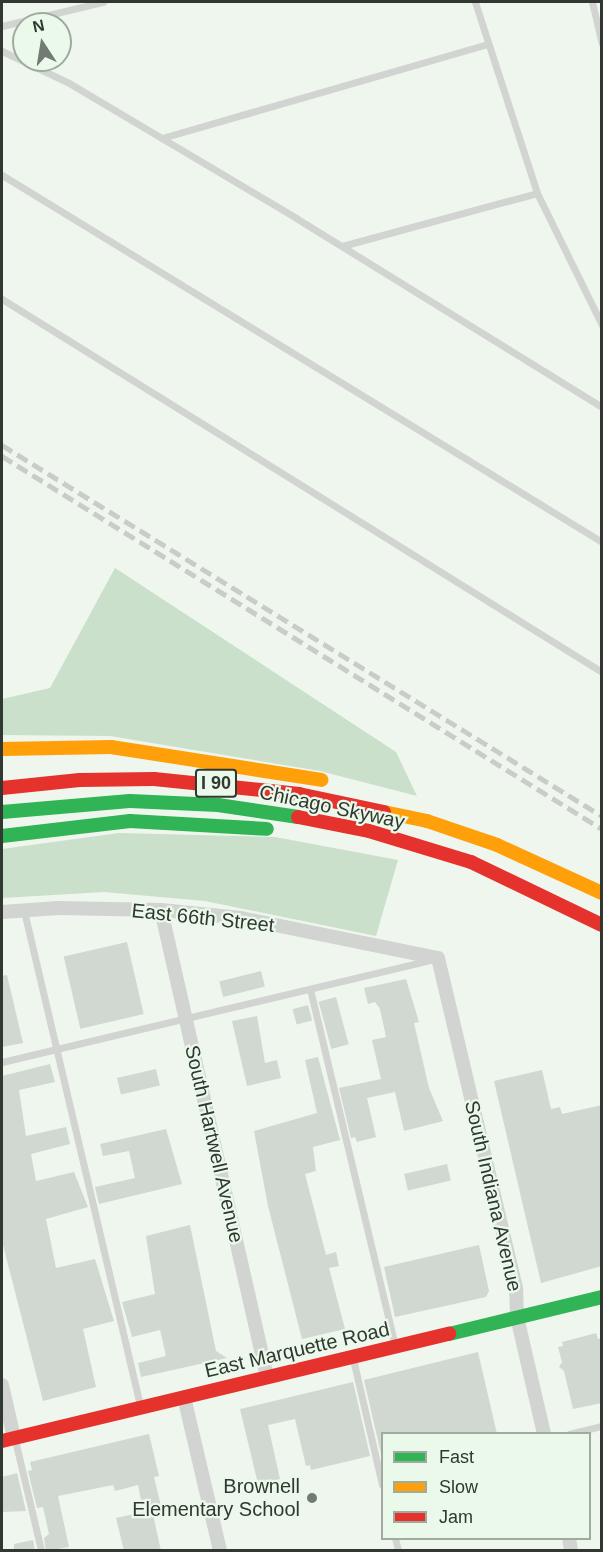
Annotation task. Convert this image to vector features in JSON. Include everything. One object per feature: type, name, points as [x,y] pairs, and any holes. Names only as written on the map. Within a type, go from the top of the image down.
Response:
[{"type":"main road","points":[[2,748],[111,747],[163,752],[339,785]]},
{"type":"main road","name":"Chicago Skyway","points":[[2,788],[80,780],[154,779],[237,785],[351,803],[427,821],[497,845],[602,893]]},
{"type":"main road","points":[[357,790],[427,821]]},
{"type":"main road","name":"Chicago Skyway","points":[[2,812],[130,801],[218,805],[369,831],[471,862],[602,925]]},
{"type":"main road","points":[[2,836],[130,821],[204,822],[309,833],[369,831]]},
{"type":"main road","name":"East Marquette Road","points":[[8,1439],[602,1297]]},
{"type":"street","name":"East 66th Street","points":[[2,912],[161,910],[241,918],[438,958]]},
{"type":"street","name":"South Hartwell Avenue","points":[[161,910],[267,1377]]},
{"type":"street","name":"South Indiana Avenue","points":[[438,958],[516,1287],[517,1317],[544,1432]]},
{"type":"street","points":[[2,1385],[8,1439]]},
{"type":"street","points":[[184,1397],[220,1551]]},
{"type":"lane","points":[[2,26],[103,2]]},
{"type":"lane","points":[[475,2],[537,193],[602,325]]},
{"type":"lane","points":[[592,2],[602,44]]},
{"type":"lane","points":[[162,138],[489,44]]},
{"type":"lane","points":[[2,51],[69,83],[162,138],[602,407]]},
{"type":"lane","points":[[2,175],[602,542]]},
{"type":"lane","points":[[342,246],[537,193]]},
{"type":"lane","points":[[2,299],[602,672]]},
{"type":"lane","points":[[24,910],[141,1407]]},
{"type":"lane","points":[[2,1062],[438,958]]},
{"type":"lane","points":[[310,989],[395,1346]]},
{"type":"lane","points":[[353,1357],[381,1481]]},
{"type":"lane","points":[[577,1432],[602,1426]]},
{"type":"lane","points":[[8,1439],[41,1551]]},
{"type":"green space","points":[[115,568],[396,752],[417,796],[320,771],[110,736],[2,735],[2,699],[50,688]]},
{"type":"green space","points":[[119,833],[275,837],[398,860],[376,936],[205,901],[104,892],[2,898],[2,849]]},
{"type":"building","points":[[127,942],[144,1014],[80,1029],[64,957]]},
{"type":"building","points":[[261,971],[265,987],[223,997],[219,981]]},
{"type":"building","points":[[7,975],[23,1043],[2,1047],[2,976]]},
{"type":"building","points":[[406,979],[419,1022],[414,1023],[429,1088],[443,1121],[404,1131],[395,1092],[367,1098],[376,1137],[357,1142],[355,1137],[351,1138],[339,1088],[381,1079],[372,1040],[386,1037],[380,1009],[375,1002],[368,1004],[364,988]]},
{"type":"building","points":[[336,997],[349,1044],[331,1049],[319,1002]]},
{"type":"building","points":[[308,1005],[312,1020],[297,1025],[293,1009]]},
{"type":"building","points":[[257,1016],[265,1063],[277,1060],[281,1078],[247,1086],[232,1021]]},
{"type":"building","points":[[318,1057],[340,1140],[313,1147],[316,1171],[305,1174],[326,1255],[336,1252],[339,1266],[329,1268],[345,1329],[302,1339],[268,1206],[254,1131],[317,1113],[305,1060]]},
{"type":"building","points":[[50,1064],[55,1082],[19,1090],[26,1136],[66,1127],[70,1144],[31,1154],[36,1181],[74,1172],[88,1207],[46,1219],[56,1268],[95,1259],[114,1321],[83,1329],[96,1387],[43,1401],[2,1241],[2,1076]]},
{"type":"building","points":[[156,1069],[160,1086],[121,1095],[117,1078]]},
{"type":"building","points":[[542,1070],[551,1109],[560,1107],[562,1114],[602,1105],[602,1266],[541,1283],[494,1081]]},
{"type":"building","points":[[166,1129],[182,1184],[99,1204],[95,1187],[135,1178],[129,1151],[103,1156],[100,1144]]},
{"type":"building","points":[[447,1164],[451,1181],[408,1190],[404,1174]]},
{"type":"building","points":[[190,1225],[216,1351],[227,1358],[141,1377],[138,1363],[166,1356],[160,1330],[132,1337],[122,1302],[155,1294],[146,1236]]},
{"type":"building","points":[[479,1245],[489,1291],[486,1297],[395,1317],[384,1267]]},
{"type":"building","points":[[596,1333],[598,1339],[602,1338],[602,1403],[573,1409],[564,1371],[559,1367],[562,1362],[558,1347],[563,1346],[562,1342]]},
{"type":"building","points":[[478,1352],[497,1432],[381,1432],[381,1454],[364,1380]]},
{"type":"building","points":[[353,1382],[370,1456],[311,1470],[310,1465],[306,1466],[295,1419],[268,1425],[280,1479],[258,1484],[240,1409]]},
{"type":"building","points":[[149,1434],[159,1476],[154,1477],[161,1506],[143,1510],[138,1485],[115,1491],[113,1485],[58,1496],[69,1547],[46,1551],[44,1538],[49,1534],[43,1507],[37,1508],[28,1471],[32,1470],[30,1462]]},
{"type":"building","points":[[17,1473],[26,1511],[2,1512],[2,1477]]},
{"type":"building","points":[[152,1510],[161,1551],[124,1551],[116,1518]]},
{"type":"building","points":[[33,1540],[35,1551],[14,1551],[14,1544]]},
{"type":"railway","points":[[2,445],[602,816]]},
{"type":"railway","points":[[2,456],[602,829]]},
{"type":"traffic: fast","points":[[2,812],[130,801],[218,805],[298,817]]},
{"type":"traffic: fast","points":[[2,836],[130,821],[267,829]]},
{"type":"traffic: fast","points":[[449,1334],[602,1297]]},
{"type":"traffic: slow","points":[[2,749],[111,747],[321,780]]},
{"type":"traffic: slow","points":[[384,812],[427,821],[497,845],[602,893]]},
{"type":"traffic: jam","points":[[2,788],[80,780],[154,779],[299,794],[384,812]]},
{"type":"traffic: jam","points":[[298,817],[369,831],[471,862],[602,925]]},
{"type":"traffic: jam","points":[[2,1441],[449,1334]]},
{"type":"place","name":"Brownell Elementary School","points":[[312,1498]]}]
